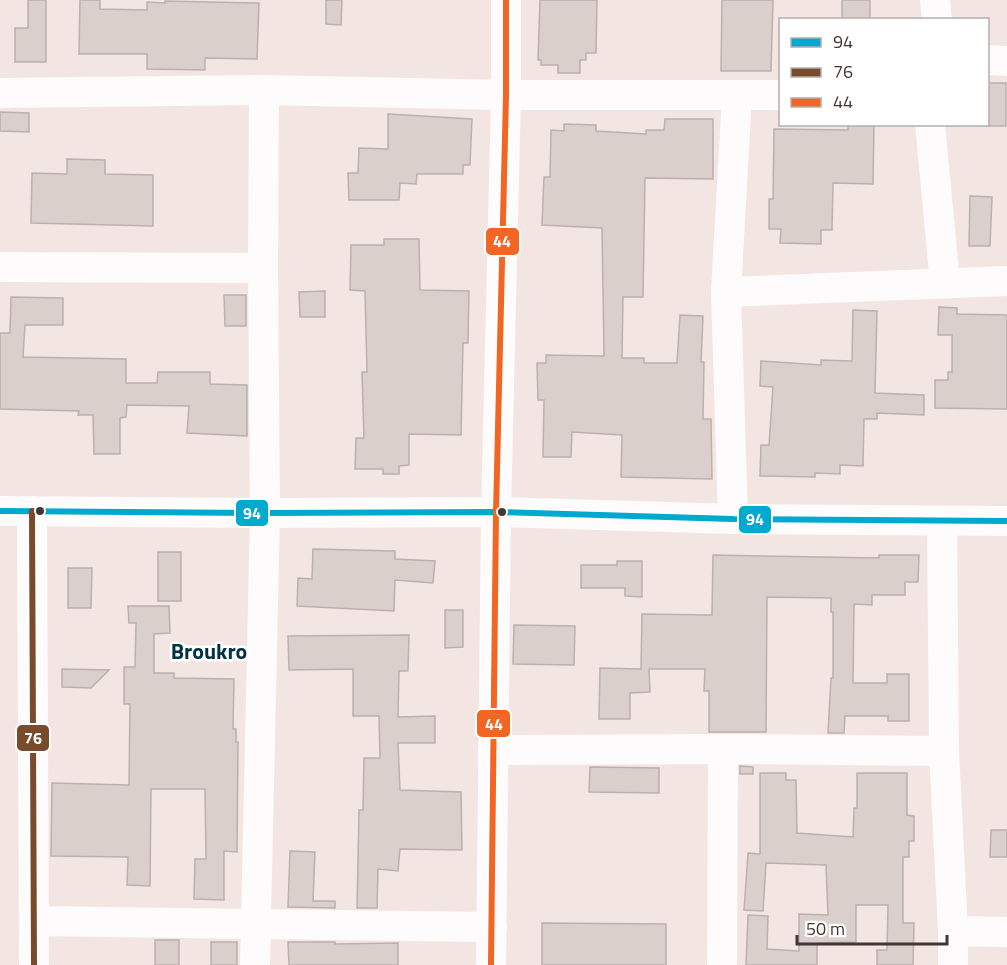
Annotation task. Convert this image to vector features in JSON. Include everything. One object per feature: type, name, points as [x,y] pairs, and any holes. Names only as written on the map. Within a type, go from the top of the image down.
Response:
[{"type":"street","points":[[491,965],[496,512],[506,95],[506,0]]},
{"type":"street","points":[[935,0],[937,18]]},
{"type":"street","points":[[989,60],[1007,60]]},
{"type":"street","points":[[255,965],[265,513],[264,90]]},
{"type":"street","points":[[0,93],[264,90],[506,95],[779,95]]},
{"type":"street","points":[[733,519],[726,292],[737,95]]},
{"type":"street","points":[[930,126],[945,283]]},
{"type":"street","points":[[0,267],[263,268]]},
{"type":"street","points":[[726,292],[1007,282]]},
{"type":"street","points":[[0,511],[496,512],[733,519],[1007,521]]},
{"type":"street","points":[[32,511],[34,965]]},
{"type":"street","points":[[942,521],[944,752],[953,965]]},
{"type":"street","points":[[493,750],[723,749],[944,752]]},
{"type":"street","points":[[722,965],[723,749]]},
{"type":"street","points":[[34,921],[492,927]]},
{"type":"street","points":[[953,931],[1007,932]]},
{"type":"building","points":[[28,0],[46,0],[46,62],[15,62],[15,28],[28,28]]},
{"type":"building","points":[[80,0],[100,0],[100,9],[147,10],[147,2],[259,3],[257,59],[205,58],[205,70],[147,69],[147,54],[79,54]]},
{"type":"building","points":[[326,0],[342,0],[341,25],[326,24]]},
{"type":"building","points":[[540,0],[597,0],[596,53],[586,53],[586,60],[580,60],[580,73],[558,73],[558,65],[541,65],[541,60],[538,60]]},
{"type":"building","points":[[722,0],[773,0],[771,71],[721,71]]},
{"type":"building","points":[[842,0],[870,0],[870,18],[842,18]]},
{"type":"building","points":[[989,83],[1006,83],[1006,126],[989,126]]},
{"type":"building","points":[[0,112],[29,113],[29,132],[0,131]]},
{"type":"building","points":[[388,114],[472,119],[470,165],[463,165],[463,174],[417,174],[416,184],[400,183],[399,200],[349,200],[348,173],[358,173],[359,148],[388,149]]},
{"type":"building","points":[[665,119],[713,119],[713,179],[645,178],[643,297],[623,297],[622,358],[644,358],[644,363],[677,363],[680,315],[703,316],[701,362],[704,362],[703,419],[711,419],[712,479],[621,477],[622,435],[572,432],[571,457],[543,457],[544,400],[538,400],[537,363],[546,363],[546,355],[604,356],[602,228],[542,225],[544,177],[550,177],[551,130],[564,131],[564,124],[596,125],[596,131],[646,134],[646,130],[664,130]]},
{"type":"building","points":[[848,126],[874,126],[873,184],[833,183],[832,230],[821,230],[821,244],[780,243],[781,229],[769,229],[769,199],[773,199],[774,129],[848,130]]},
{"type":"building","points":[[67,159],[105,160],[105,174],[153,175],[153,226],[31,223],[32,173],[67,174]]},
{"type":"building","points":[[970,196],[992,197],[990,246],[969,246]]},
{"type":"building","points":[[384,239],[419,239],[420,290],[469,291],[468,343],[463,343],[461,435],[409,434],[409,465],[399,466],[399,474],[383,474],[383,469],[355,469],[356,438],[364,438],[362,372],[367,372],[365,291],[350,290],[351,245],[384,245]]},
{"type":"building","points":[[325,291],[325,317],[300,317],[299,292]]},
{"type":"building","points":[[224,295],[246,295],[246,326],[225,326]]},
{"type":"building","points":[[11,297],[63,298],[63,325],[25,325],[23,357],[126,359],[126,383],[157,383],[158,372],[210,372],[210,384],[247,385],[247,436],[187,433],[189,406],[127,405],[126,417],[120,418],[120,454],[94,454],[93,415],[78,415],[79,411],[0,409],[0,333],[10,333]]},
{"type":"building","points":[[939,307],[957,308],[957,314],[1007,315],[1007,409],[935,408],[935,380],[948,380],[948,372],[952,372],[952,335],[938,335]]},
{"type":"building","points":[[853,310],[877,311],[875,393],[924,395],[924,415],[877,413],[877,419],[864,419],[863,466],[840,465],[840,474],[815,473],[815,477],[760,476],[761,445],[769,445],[773,387],[760,386],[761,361],[821,365],[821,360],[852,361]]},
{"type":"building","points":[[313,549],[395,551],[395,559],[435,561],[433,583],[395,580],[394,611],[297,606],[298,578],[312,579]]},
{"type":"building","points":[[158,552],[181,552],[181,601],[158,601]]},
{"type":"building","points":[[713,555],[879,558],[879,555],[919,555],[918,582],[905,582],[905,595],[872,595],[872,605],[854,604],[853,683],[887,683],[887,674],[909,674],[909,721],[888,721],[888,716],[845,716],[844,733],[828,733],[831,678],[833,678],[831,598],[767,597],[766,732],[709,732],[709,691],[704,691],[705,669],[649,669],[650,692],[630,693],[630,719],[599,719],[600,668],[641,669],[642,614],[712,615]]},
{"type":"building","points":[[617,561],[642,561],[642,597],[625,596],[625,588],[581,588],[581,565],[617,565]]},
{"type":"building","points":[[68,568],[92,568],[91,608],[68,608]]},
{"type":"building","points":[[128,606],[169,606],[170,633],[154,634],[154,673],[174,673],[174,678],[234,679],[233,729],[236,729],[236,742],[238,742],[237,852],[224,851],[224,900],[194,899],[195,859],[206,859],[205,789],[151,789],[150,886],[127,885],[128,857],[51,856],[52,783],[129,785],[130,704],[124,704],[124,667],[135,667],[136,623],[129,623]]},
{"type":"building","points":[[445,610],[463,610],[463,647],[445,648]]},
{"type":"building","points":[[514,625],[575,626],[574,665],[513,664]]},
{"type":"building","points":[[409,635],[408,671],[399,671],[398,717],[435,716],[435,743],[398,743],[400,790],[461,792],[462,850],[400,849],[398,871],[378,869],[377,908],[357,908],[359,810],[363,810],[364,758],[380,758],[379,716],[353,716],[353,669],[289,670],[288,636]]},
{"type":"building","points":[[62,669],[109,670],[91,688],[62,687]]},
{"type":"building","points":[[740,766],[753,767],[753,774],[740,774]]},
{"type":"building","points":[[590,767],[659,768],[659,793],[589,792]]},
{"type":"building","points":[[760,773],[786,773],[786,780],[796,780],[797,833],[853,837],[854,808],[857,808],[857,773],[907,773],[907,815],[914,816],[914,841],[909,841],[909,857],[903,857],[903,923],[914,923],[913,965],[877,965],[877,950],[887,950],[888,905],[856,905],[856,942],[817,943],[817,965],[746,965],[748,915],[768,916],[767,949],[799,951],[799,914],[828,915],[826,865],[766,863],[763,911],[744,910],[748,853],[760,854]]},
{"type":"building","points":[[991,830],[1007,830],[1007,857],[990,857]]},
{"type":"building","points":[[290,851],[315,852],[313,901],[335,901],[335,908],[288,907]]},
{"type":"building","points":[[542,923],[666,924],[666,965],[542,965]]},
{"type":"building","points":[[155,940],[179,940],[179,965],[155,965]]},
{"type":"building","points":[[211,942],[237,942],[237,965],[211,965]]},
{"type":"building","points":[[288,942],[398,943],[398,965],[289,965]]},
{"type":"transit line","name":"44","points":[[491,965],[496,512],[506,95],[506,0]]},
{"type":"transit line","name":"94","points":[[0,511],[496,512],[733,519],[1007,521]]},
{"type":"transit line","name":"76","points":[[32,511],[34,965]]},
{"type":"district","name":"Broukro","points":[[209,651]]}]
